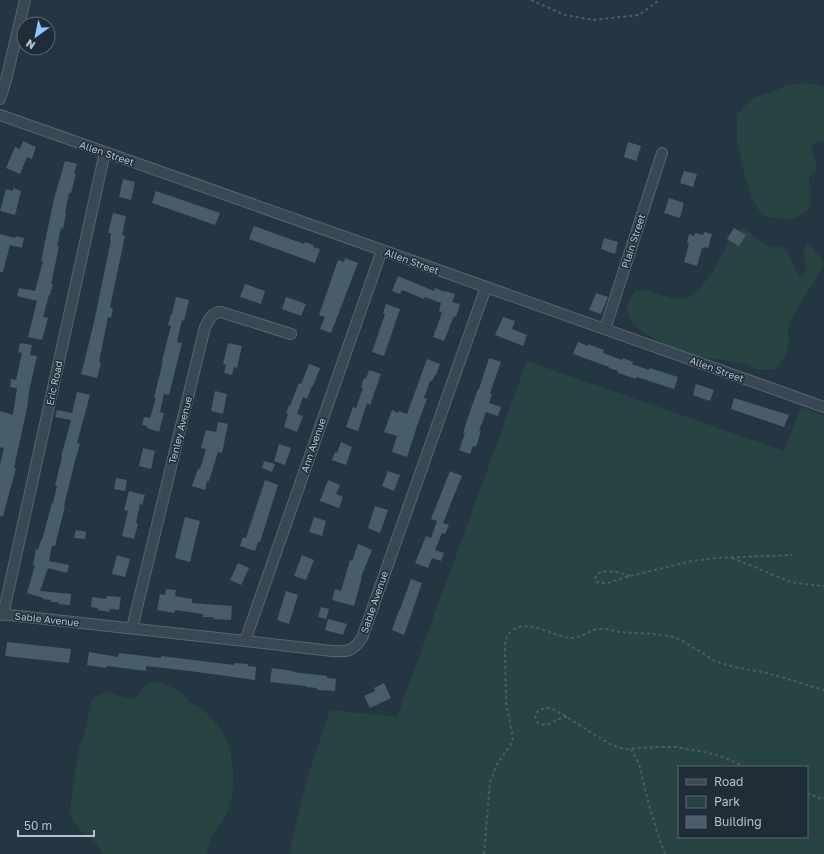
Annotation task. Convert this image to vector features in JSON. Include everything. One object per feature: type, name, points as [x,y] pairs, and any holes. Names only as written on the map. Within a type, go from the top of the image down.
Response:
[{"type":"street","points":[[0,99],[25,0]]},
{"type":"street","name":"Allen Street","points":[[0,116],[824,407]]},
{"type":"street","name":"Eric Road","points":[[1,615],[105,152]]},
{"type":"street","name":"Plain Street","points":[[605,329],[662,153]]},
{"type":"street","name":"Ann Avenue","points":[[245,641],[382,250]]},
{"type":"street","name":"Sable Avenue","points":[[1,615],[341,651],[353,649],[362,638],[486,287]]},
{"type":"street","name":"Tenley Avenue","points":[[132,628],[205,327],[212,316],[218,312],[221,312],[291,334]]},
{"type":"path","points":[[531,0],[565,15],[593,20],[639,15],[659,0]]},
{"type":"path","points":[[630,576],[617,572],[605,571],[597,574],[594,580],[603,584],[692,561],[732,557],[792,555]]},
{"type":"path","points":[[732,557],[791,582],[824,586]]},
{"type":"path","points":[[484,854],[490,782],[497,764],[512,742],[513,738],[506,703],[505,645],[506,638],[512,630],[525,626],[531,626],[564,637],[572,638],[599,629],[654,634],[677,638],[715,660],[734,667],[767,673],[824,690]]},
{"type":"path","points":[[567,717],[562,717],[550,724],[544,725],[538,723],[535,717],[538,710],[550,708],[556,710],[612,745],[621,748],[676,747],[718,755],[744,766]]},
{"type":"path","points":[[631,749],[642,773],[650,809],[665,854]]},
{"type":"path","points":[[808,793],[824,800]]},
{"type":"green space","points":[[803,83],[824,87],[824,141],[817,141],[811,147],[817,167],[815,173],[809,177],[810,207],[806,212],[793,219],[767,217],[760,212],[752,198],[745,177],[737,140],[737,115],[752,98],[785,86]]},
{"type":"green space","points":[[744,229],[765,244],[773,247],[781,246],[785,249],[800,276],[803,275],[806,269],[804,248],[807,244],[811,245],[823,262],[823,266],[816,279],[790,322],[786,355],[775,369],[758,370],[746,364],[703,357],[668,346],[651,337],[632,323],[628,314],[627,304],[636,291],[648,291],[674,299],[689,297],[698,290],[713,272],[727,243],[738,230]]},
{"type":"green space","points":[[527,361],[784,451],[801,407],[824,416],[824,854],[289,854],[309,772],[330,710],[397,717]]},
{"type":"green space","points":[[152,683],[161,683],[170,686],[184,696],[188,702],[197,706],[209,715],[224,734],[229,746],[234,775],[232,797],[224,819],[211,838],[207,854],[103,854],[98,846],[78,828],[69,814],[79,748],[85,731],[91,702],[97,696],[108,692],[128,699],[133,698],[137,696],[144,686]]},
{"type":"building","points":[[23,141],[36,147],[32,159],[27,157],[20,174],[6,168],[15,147],[20,149]]},
{"type":"building","points":[[628,142],[641,146],[636,161],[624,157]]},
{"type":"building","points":[[65,161],[77,164],[74,173],[76,174],[71,193],[69,193],[63,229],[61,228],[57,246],[59,246],[51,284],[53,284],[43,317],[48,318],[42,340],[28,337],[37,301],[17,296],[19,288],[35,291],[43,261],[41,261],[54,199]]},
{"type":"building","points":[[684,171],[697,174],[693,187],[680,183]]},
{"type":"building","points":[[123,179],[135,182],[131,200],[119,197]]},
{"type":"building","points":[[13,188],[21,191],[15,215],[0,211],[6,189],[13,191]]},
{"type":"building","points":[[156,191],[220,213],[215,225],[152,203]]},
{"type":"building","points":[[669,198],[684,203],[680,218],[664,213]]},
{"type":"building","points":[[113,213],[126,216],[122,235],[125,236],[110,307],[113,308],[111,318],[108,317],[99,362],[101,363],[97,378],[81,374],[94,322],[111,240],[111,233],[108,233]]},
{"type":"building","points":[[254,226],[304,244],[305,242],[314,245],[313,247],[320,249],[315,263],[249,239]]},
{"type":"building","points":[[734,228],[746,235],[739,246],[727,239]]},
{"type":"building","points":[[704,232],[712,234],[708,248],[702,248],[697,266],[684,262],[689,244],[687,243],[689,234],[694,236],[695,233],[703,235]]},
{"type":"building","points":[[0,234],[15,238],[16,236],[24,238],[22,248],[10,245],[3,272],[0,272]]},
{"type":"building","points":[[604,238],[618,242],[615,254],[601,249]]},
{"type":"building","points":[[345,258],[358,263],[331,333],[320,329],[325,317],[319,315],[338,260],[344,262]]},
{"type":"building","points":[[398,276],[434,291],[435,288],[455,294],[452,302],[460,304],[456,317],[454,316],[444,341],[433,337],[442,313],[439,311],[441,303],[425,297],[424,299],[402,290],[400,294],[392,291]]},
{"type":"building","points":[[245,284],[265,291],[261,304],[240,297]]},
{"type":"building","points":[[596,293],[608,297],[601,314],[589,310]]},
{"type":"building","points":[[176,297],[189,300],[184,321],[182,320],[177,342],[182,343],[169,395],[164,394],[160,412],[164,413],[159,432],[142,425],[144,417],[150,418],[156,398],[154,398],[171,326],[168,325]]},
{"type":"building","points":[[286,297],[306,304],[301,316],[282,309]]},
{"type":"building","points":[[386,304],[400,309],[384,356],[372,352],[385,314],[383,313]]},
{"type":"building","points":[[503,317],[515,321],[512,329],[527,335],[523,346],[495,335]]},
{"type":"building","points":[[578,342],[604,350],[603,353],[622,360],[623,358],[633,362],[632,364],[649,370],[650,368],[678,377],[674,389],[637,377],[636,379],[618,373],[618,371],[609,367],[573,354]]},
{"type":"building","points":[[20,343],[32,345],[30,355],[37,356],[14,468],[16,468],[3,516],[0,516],[0,465],[4,448],[0,447],[0,411],[13,415],[17,388],[10,387],[11,379],[16,380],[22,353],[18,352]]},
{"type":"building","points":[[228,343],[242,346],[237,368],[234,367],[232,375],[224,373],[226,365],[223,364]]},
{"type":"building","points":[[489,358],[501,362],[490,393],[492,394],[489,403],[501,407],[498,416],[486,412],[479,431],[481,431],[476,447],[473,446],[470,454],[459,450],[465,433],[463,433],[469,414]]},
{"type":"building","points":[[427,359],[440,364],[436,375],[432,381],[430,381],[424,398],[427,399],[407,457],[392,452],[397,436],[384,432],[392,410],[398,413],[399,411],[407,414]]},
{"type":"building","points":[[309,364],[320,368],[307,399],[303,397],[297,414],[303,416],[297,432],[284,427],[288,414],[286,414]]},
{"type":"building","points":[[369,370],[381,374],[370,405],[367,403],[358,431],[346,427],[353,407],[356,408],[363,388],[361,387],[364,378],[366,379]]},
{"type":"building","points":[[696,384],[714,390],[710,401],[693,395]]},
{"type":"building","points":[[215,391],[227,394],[223,414],[211,411]]},
{"type":"building","points":[[77,392],[90,395],[77,443],[80,444],[65,506],[55,546],[52,545],[49,561],[69,565],[67,573],[48,568],[40,591],[71,594],[70,605],[58,604],[59,602],[51,602],[51,600],[43,599],[27,593],[35,565],[33,565],[36,549],[38,550],[42,540],[53,503],[61,457],[71,420],[55,417],[57,410],[72,413]]},
{"type":"building","points":[[734,398],[789,415],[784,427],[731,409]]},
{"type":"building","points":[[218,422],[228,424],[222,453],[218,452],[205,490],[192,486],[198,469],[200,469],[206,449],[201,448],[206,430],[216,432]]},
{"type":"building","points":[[341,442],[352,447],[346,465],[332,460],[335,452],[337,453]]},
{"type":"building","points":[[279,444],[291,448],[285,465],[274,461]]},
{"type":"building","points":[[143,448],[155,451],[151,469],[139,466]]},
{"type":"building","points":[[264,461],[275,464],[272,472],[262,468]]},
{"type":"building","points":[[388,471],[400,475],[394,491],[382,486]]},
{"type":"building","points":[[450,471],[462,476],[443,523],[449,525],[445,534],[442,533],[435,550],[444,553],[441,561],[432,558],[428,568],[415,563],[426,536],[431,538],[437,521],[431,519]]},
{"type":"building","points":[[116,478],[127,480],[125,491],[114,489]]},
{"type":"building","points":[[265,480],[278,485],[260,542],[258,542],[255,551],[240,546],[243,537],[246,538]]},
{"type":"building","points":[[328,480],[340,485],[336,494],[343,497],[339,508],[320,501]]},
{"type":"building","points":[[129,491],[145,495],[142,505],[140,504],[136,523],[138,524],[134,539],[122,536],[128,511],[124,510]]},
{"type":"building","points":[[375,506],[388,510],[380,533],[368,528]]},
{"type":"building","points":[[185,517],[200,521],[190,562],[175,558]]},
{"type":"building","points":[[314,517],[326,521],[322,536],[309,532]]},
{"type":"building","points":[[76,530],[86,532],[85,539],[74,538]]},
{"type":"building","points":[[358,544],[372,550],[361,577],[354,606],[332,600],[335,589],[341,591],[350,560],[352,561]]},
{"type":"building","points":[[117,555],[130,559],[125,577],[112,574]]},
{"type":"building","points":[[302,555],[314,560],[306,580],[294,576]]},
{"type":"building","points":[[238,563],[249,568],[241,585],[230,580]]},
{"type":"building","points":[[411,579],[422,583],[404,635],[392,630]]},
{"type":"building","points":[[166,589],[176,590],[175,596],[192,599],[192,603],[232,606],[231,620],[213,619],[214,617],[203,617],[203,614],[175,610],[174,613],[157,610],[160,594],[165,595]]},
{"type":"building","points":[[286,591],[298,595],[289,624],[277,620]]},
{"type":"building","points":[[107,596],[121,597],[119,610],[110,609],[109,612],[91,607],[92,597],[106,599]]},
{"type":"building","points":[[321,607],[329,609],[326,619],[318,617]]},
{"type":"building","points":[[328,619],[347,624],[343,635],[325,630]]},
{"type":"building","points":[[7,642],[71,649],[69,663],[5,656]]},
{"type":"building","points":[[89,652],[118,657],[119,653],[161,658],[161,656],[234,665],[235,663],[248,664],[248,666],[256,667],[255,680],[146,666],[146,671],[87,665]]},
{"type":"building","points":[[272,668],[327,676],[327,678],[336,679],[335,691],[317,690],[317,688],[306,686],[270,682]]},
{"type":"building","points":[[384,683],[391,698],[370,708],[364,696],[375,691],[374,688]]}]
